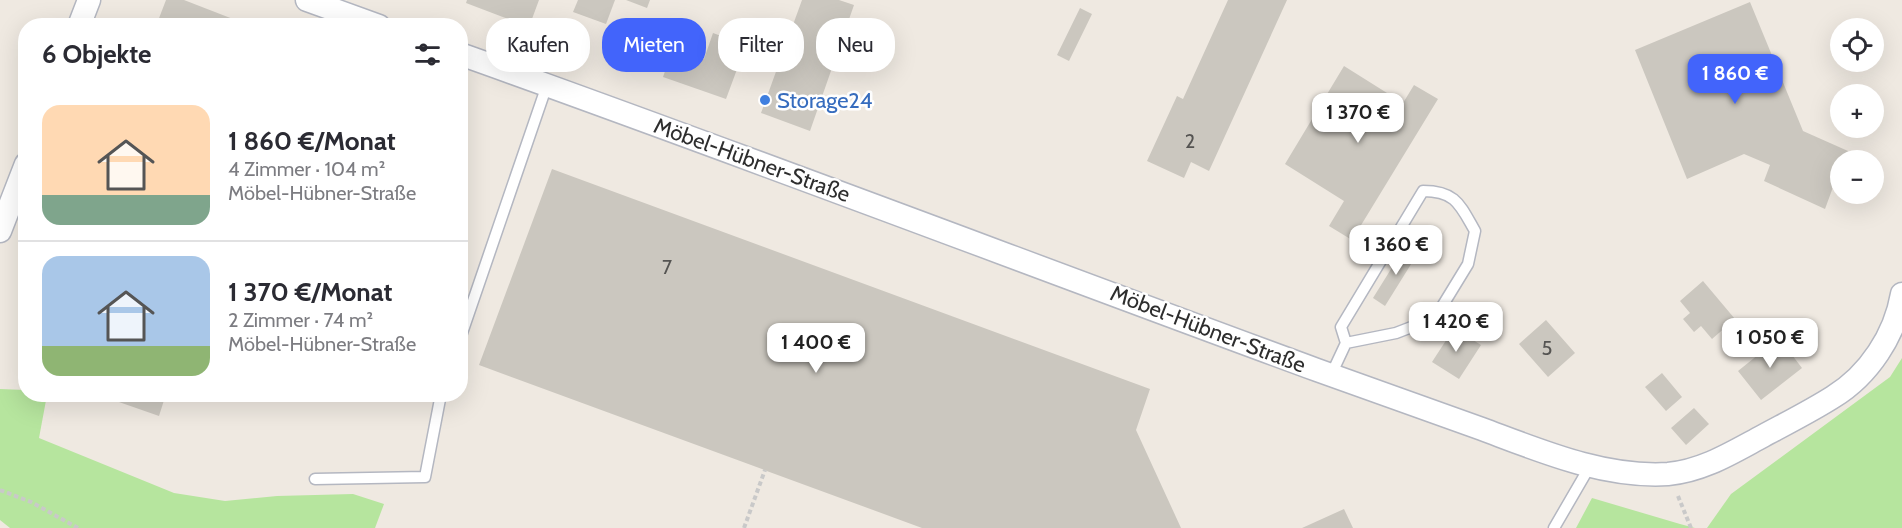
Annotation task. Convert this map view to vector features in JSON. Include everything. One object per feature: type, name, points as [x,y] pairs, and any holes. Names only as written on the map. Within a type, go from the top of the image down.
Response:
[{"type":"street","points":[[82,18],[89,0]]},
{"type":"street","points":[[307,0],[357,18]]},
{"type":"street","name":"Möbel-Hübner-Straße","points":[[468,57],[972,240],[1331,375],[1590,466],[1628,473],[1668,474],[1696,469],[1726,456],[1837,395],[1862,372],[1886,342],[1900,308],[1902,294]]},
{"type":"street","points":[[0,231],[18,185]]},
{"type":"lane","points":[[468,316],[547,85]]},
{"type":"lane","points":[[1331,375],[1346,344],[1341,327],[1423,192],[1441,192],[1460,204],[1475,231],[1468,264],[1435,318],[1396,333],[1346,344]]},
{"type":"lane","points":[[315,480],[425,477],[439,402]]},
{"type":"lane","points":[[1554,528],[1590,466]]},
{"type":"path","points":[[744,528],[765,470]]},
{"type":"path","points":[[1668,474],[1691,528]]},
{"type":"path","points":[[0,490],[31,502],[78,528]]},
{"type":"green space","points":[[1902,358],[1902,528],[1707,528],[1731,494],[1890,377]]},
{"type":"green space","points":[[0,389],[18,390],[18,402],[46,402],[39,438],[174,493],[225,501],[277,496],[353,494],[384,504],[375,528],[10,528],[0,520]]},
{"type":"green space","points":[[1592,498],[1680,524],[1695,528],[1576,528]]},
{"type":"building","points":[[166,0],[184,0],[230,18],[159,18]]},
{"type":"building","points":[[467,0],[539,0],[532,18],[505,18],[466,3]]},
{"type":"building","points":[[578,0],[615,0],[608,18],[602,18],[602,23],[573,12]]},
{"type":"building","points":[[626,0],[650,0],[647,8]]},
{"type":"building","points":[[802,0],[839,0],[854,5],[849,18],[816,18],[816,72],[831,72],[810,131],[761,113],[776,72],[804,72],[804,18],[795,18]]},
{"type":"building","points":[[1228,0],[1287,0],[1209,171],[1191,162],[1184,178],[1147,161],[1177,96],[1183,99]]},
{"type":"building","points":[[1750,2],[1803,131],[1846,150],[1830,150],[1830,195],[1825,209],[1764,181],[1770,165],[1744,154],[1687,179],[1635,50]]},
{"type":"building","points":[[1080,8],[1092,14],[1069,61],[1057,55]]},
{"type":"building","points":[[713,33],[718,35],[718,72],[736,72],[726,99],[663,77],[665,72],[706,72],[706,53]]},
{"type":"building","points":[[1344,66],[1403,103],[1414,85],[1438,99],[1352,240],[1329,226],[1344,201],[1285,164]]},
{"type":"building","points":[[552,169],[1150,389],[1136,430],[1181,528],[922,528],[479,365]]},
{"type":"building","points":[[1406,245],[1418,253],[1385,306],[1373,298]]},
{"type":"building","points":[[1703,281],[1735,319],[1712,339],[1701,326],[1694,332],[1683,319],[1690,313],[1680,301]]},
{"type":"building","points":[[1546,320],[1575,353],[1548,377],[1519,344]]},
{"type":"building","points":[[1454,328],[1481,345],[1459,379],[1432,362]]},
{"type":"building","points":[[1779,338],[1802,368],[1761,400],[1738,371]]},
{"type":"building","points":[[1662,373],[1682,397],[1666,411],[1645,387]]},
{"type":"building","points":[[119,402],[163,402],[159,416]]},
{"type":"building","points":[[1694,408],[1709,424],[1686,445],[1671,428]]},
{"type":"building","points":[[1344,509],[1353,528],[1302,528]]},
{"type":"place","name":"Storage24","points":[[765,100]]}]
